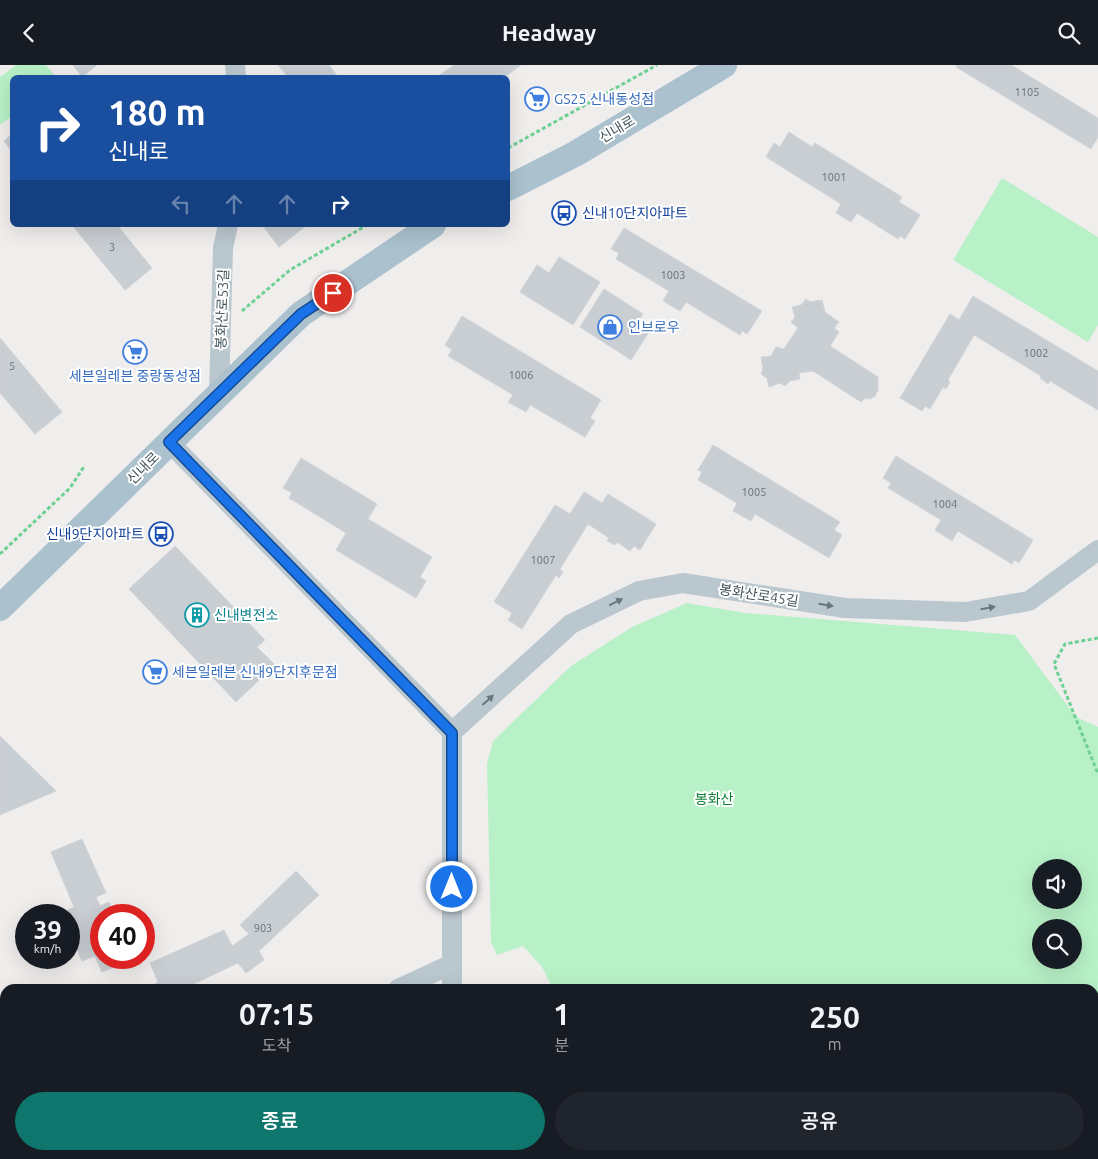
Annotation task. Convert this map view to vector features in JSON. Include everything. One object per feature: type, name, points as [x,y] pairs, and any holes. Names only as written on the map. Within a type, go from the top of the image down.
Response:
[{"type":"main road","name":"신내로","points":[[510,187],[575,154],[724,65]]},
{"type":"main road","name":"신내로","points":[[0,608],[301,314],[430,227]]},
{"type":"street","name":"봉화산로53길","points":[[220,393],[224,248],[228,227]]},
{"type":"street","points":[[169,442],[452,733],[452,984]]},
{"type":"street","name":"봉화산로45길","points":[[452,733],[572,624],[638,591],[683,583],[845,608],[965,612],[1029,601],[1098,549]]},
{"type":"street","points":[[409,984],[452,964]]},
{"type":"path","points":[[510,147],[658,65]]},
{"type":"path","points":[[242,311],[290,270],[364,227]]},
{"type":"path","points":[[0,555],[70,487],[85,465]]},
{"type":"path","points":[[1098,638],[1064,644],[1054,664],[1098,774]]},
{"type":"green space","points":[[16,65],[46,65],[54,75],[10,75],[10,118],[0,125],[0,77]]},
{"type":"green space","points":[[1002,178],[1098,237],[1098,325],[1088,342],[953,260]]},
{"type":"green space","name":"봉화산","points":[[687,603],[746,613],[1015,635],[1076,717],[1098,727],[1098,984],[550,984],[542,967],[523,946],[497,955],[491,942],[487,764],[493,741],[571,666],[632,627]]},
{"type":"building","points":[[73,65],[97,65],[84,75],[80,75]]},
{"type":"building","points":[[278,65],[329,65],[336,75],[286,75]]},
{"type":"building","points":[[454,65],[521,65],[508,75],[440,75]]},
{"type":"building","points":[[957,65],[1011,65],[1098,118],[1098,137],[1091,149],[956,67]]},
{"type":"building","points":[[789,132],[812,147],[815,143],[902,197],[899,202],[920,215],[905,239],[900,236],[898,239],[857,213],[851,222],[836,213],[841,204],[766,157],[774,143],[780,147]]},
{"type":"building","points":[[10,136],[10,149],[4,141]]},
{"type":"building","points":[[74,227],[119,227],[152,268],[125,290]]},
{"type":"building","points":[[264,227],[304,227],[279,247]]},
{"type":"building","points":[[624,228],[762,311],[747,334],[742,331],[740,335],[686,302],[680,311],[663,301],[669,291],[616,259],[619,253],[611,249]]},
{"type":"building","points":[[559,257],[600,282],[573,325],[520,292],[537,265],[549,273]]},
{"type":"building","points":[[604,289],[643,314],[636,323],[649,332],[631,360],[580,327]]},
{"type":"building","points":[[973,296],[1098,371],[1098,410],[1050,381],[1048,384],[1040,378],[1041,376],[974,335],[948,380],[950,382],[946,389],[943,387],[930,409],[925,406],[922,411],[900,398],[950,314],[959,320]]},
{"type":"building","points":[[806,299],[810,302],[822,300],[825,312],[839,322],[834,328],[839,332],[830,346],[878,377],[878,390],[875,396],[870,399],[865,398],[861,402],[813,371],[799,373],[800,379],[790,381],[785,386],[780,383],[769,387],[767,378],[761,374],[763,368],[761,357],[771,356],[776,347],[784,349],[798,328],[791,322],[795,317],[792,307],[801,305]]},
{"type":"building","points":[[462,316],[601,400],[590,418],[595,421],[585,437],[530,405],[526,412],[508,402],[513,395],[448,356],[452,350],[445,345]]},
{"type":"building","points":[[0,338],[62,412],[35,434],[0,393]]},
{"type":"building","points":[[713,445],[840,522],[834,530],[842,535],[829,558],[755,514],[751,521],[733,511],[737,503],[698,480],[702,472],[698,470]]},
{"type":"building","points":[[896,456],[1033,540],[1019,563],[1014,560],[1012,564],[958,531],[952,541],[935,530],[941,520],[888,488],[891,483],[883,478]]},
{"type":"building","points":[[301,458],[377,504],[368,519],[432,557],[420,577],[426,581],[416,598],[336,550],[346,533],[289,498],[292,493],[283,488]]},
{"type":"building","points":[[584,492],[602,503],[608,494],[656,524],[640,550],[634,546],[630,551],[617,542],[615,545],[607,541],[609,538],[588,524],[560,569],[563,572],[559,578],[556,575],[522,629],[508,620],[512,613],[494,602],[555,505],[570,514]]},
{"type":"building","name":"신내변전소","points":[[175,546],[265,640],[257,647],[275,665],[236,702],[129,589]]},
{"type":"building","points":[[0,736],[56,791],[0,815]]},
{"type":"building","points":[[82,839],[106,893],[96,897],[99,904],[90,904],[90,958],[82,961],[80,956],[80,904],[73,904],[51,852]]},
{"type":"building","points":[[296,871],[319,895],[259,951],[264,960],[246,973],[238,963],[194,984],[155,984],[158,982],[153,969],[155,969],[155,961],[224,930],[232,946],[249,934],[240,925]]},
{"type":"place","name":"GS25 신내동성점","points":[[537,99]]},
{"type":"place","name":"신내10단지아파트","points":[[564,213]]},
{"type":"place","name":"인브로우","points":[[610,327]]},
{"type":"place","name":"세븐일레븐 중랑동성점","points":[[135,352]]},
{"type":"place","name":"신내9단지아파트","points":[[161,534]]},
{"type":"place","name":"신내변전소","points":[[197,615]]},
{"type":"place","name":"세븐일레븐 신내9단지후문점","points":[[155,672]]},
{"type":"route","points":[[333,293],[301,314],[169,442],[452,733],[452,887]]}]
